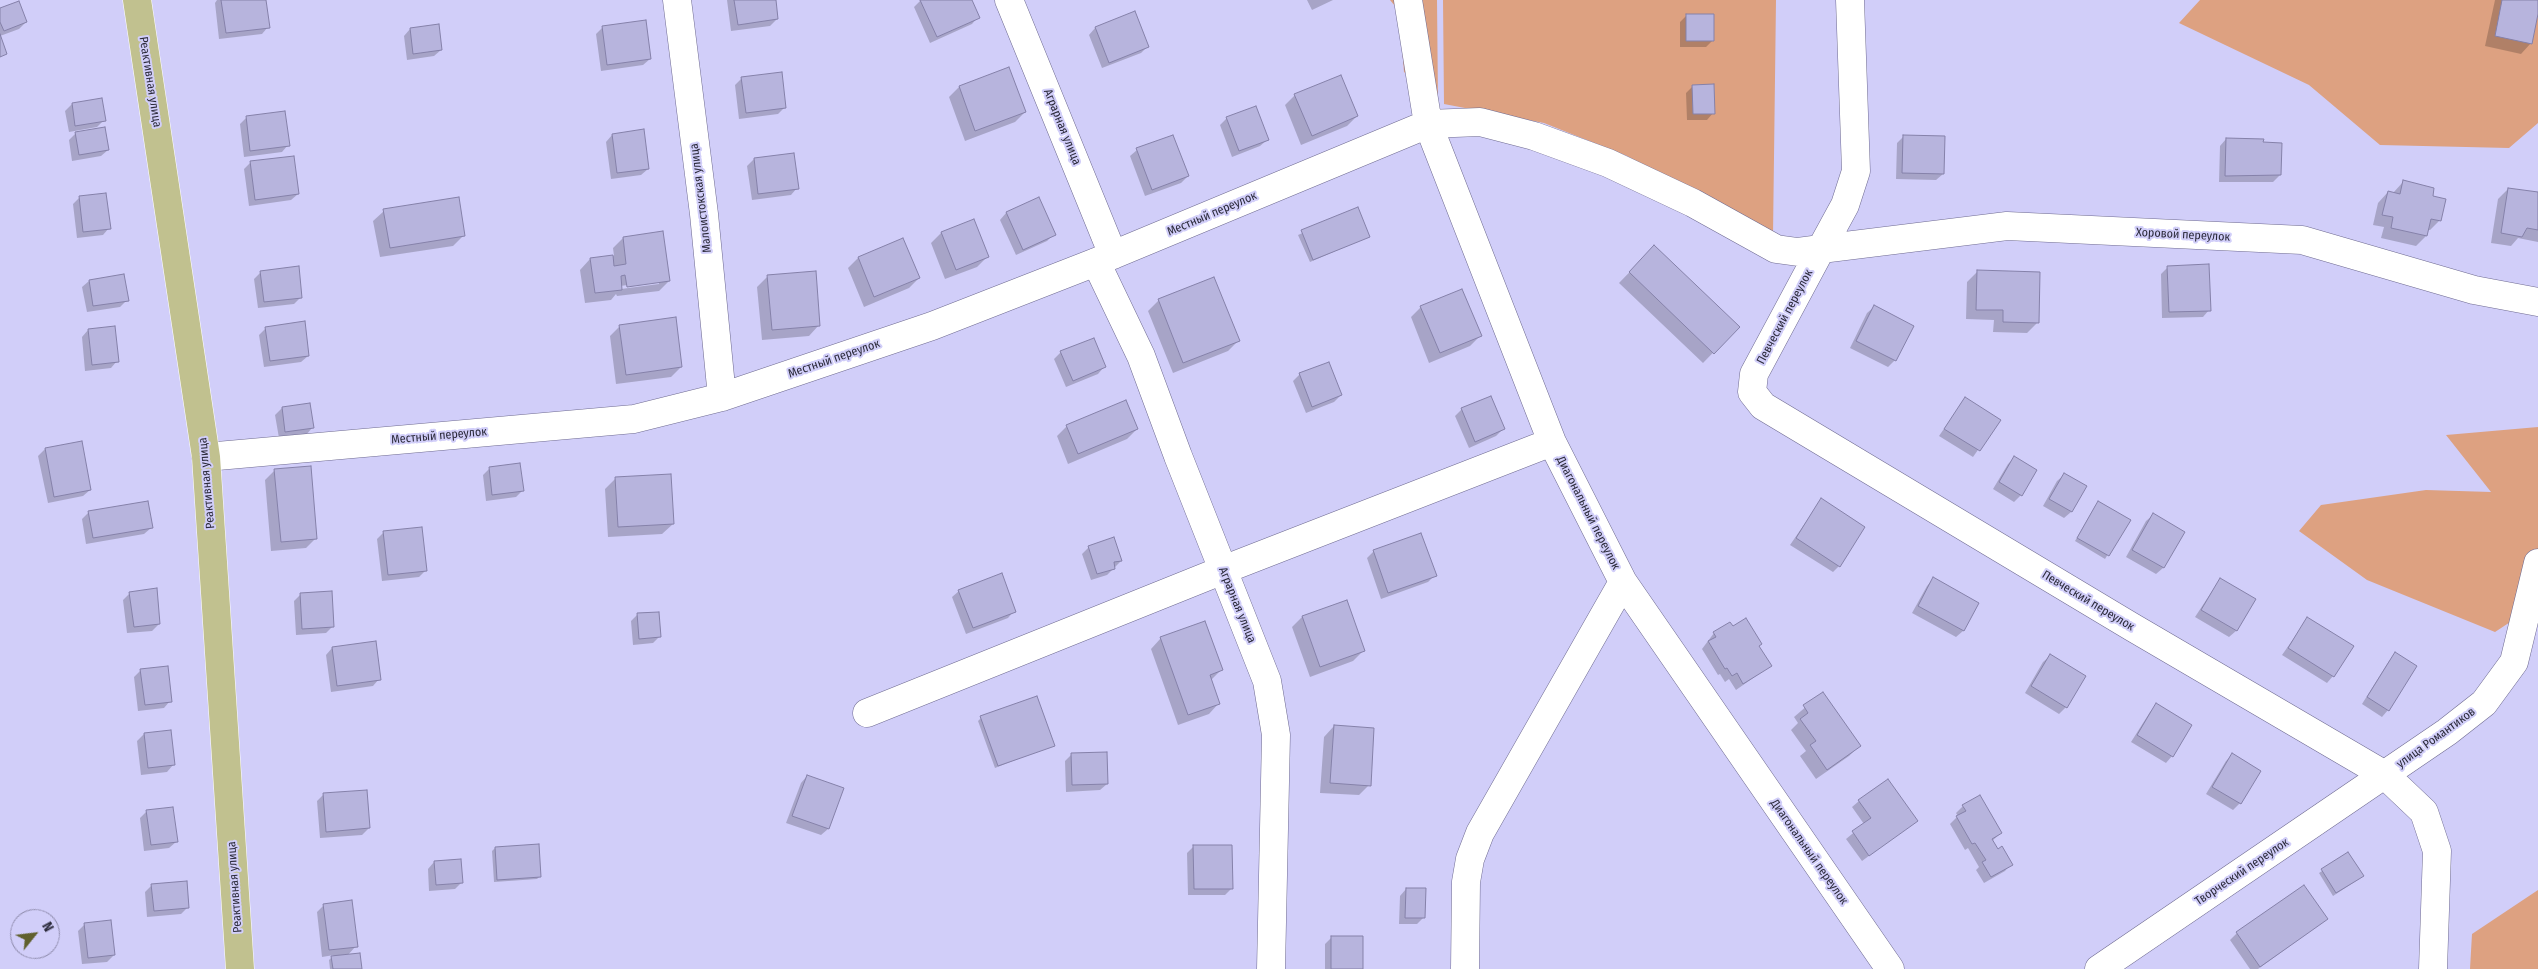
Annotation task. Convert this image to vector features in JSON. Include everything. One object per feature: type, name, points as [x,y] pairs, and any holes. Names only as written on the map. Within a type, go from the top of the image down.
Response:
[{"type":"main road","name":"Реактивная улица","points":[[137,0],[206,457],[240,969]]},
{"type":"street","name":"Малоистокская улица","points":[[677,0],[704,214],[722,397]]},
{"type":"street","name":"Аграрная улица","points":[[1009,0],[1141,356],[1267,681],[1276,735],[1271,969]]},
{"type":"street","name":"Диагональный переулок","points":[[1408,0],[1428,124],[1552,442],[1623,582],[1890,969]]},
{"type":"street","name":"Певческий переулок","points":[[1850,0],[1856,171],[1845,205],[1754,374],[1752,392],[1763,406],[2132,627],[2385,775],[2424,812],[2437,851],[2433,969]]},
{"type":"street","name":"Хоровой переулок","points":[[1428,124],[1480,122],[1534,136],[1608,163],[1693,203],[1776,250],[1798,252],[2007,226],[2302,240],[2474,290],[2538,302]]},
{"type":"street","name":"Местный переулок","points":[[206,457],[634,420],[722,397],[932,326],[1105,259],[1428,124]]},
{"type":"street","points":[[867,713],[1223,570],[1552,442]]},
{"type":"street","name":"улица Романтиков","points":[[2385,775],[2447,732],[2484,703],[2514,662],[2538,563]]},
{"type":"street","points":[[1465,969],[1466,882],[1470,859],[1480,833],[1623,582]]},
{"type":"street","name":"Творческий переулок","points":[[2099,969],[2385,775]]},
{"type":"shaded area","points":[[1390,0],[1437,0],[1438,103],[1404,72],[1399,11]]},
{"type":"shaded area","points":[[1443,0],[1776,0],[1773,235],[1627,156],[1544,123],[1444,104]]},
{"type":"shaded area","points":[[2200,0],[2538,0],[2538,123],[2509,148],[2380,145],[2309,85],[2179,23]]},
{"type":"shaded area","points":[[2538,427],[2538,608],[2533,607],[2495,632],[2367,580],[2299,531],[2321,505],[2426,490],[2491,492],[2446,435]]},
{"type":"shaded area","points":[[2538,890],[2538,969],[2470,969],[2472,934]]},
{"type":"building","points":[[221,0],[266,0],[270,28],[226,33]]},
{"type":"building","points":[[734,0],[776,0],[778,19],[738,25]]},
{"type":"building","points":[[920,0],[972,0],[980,18],[937,37]]},
{"type":"building","points":[[2502,0],[2538,0],[2538,14],[2532,44],[2495,36]]},
{"type":"building","points":[[19,1],[27,22],[4,31],[0,22],[0,8]]},
{"type":"building","points":[[1135,11],[1149,47],[1109,63],[1095,27]]},
{"type":"building","points":[[1686,14],[1714,14],[1714,41],[1686,41]]},
{"type":"building","points":[[646,20],[651,59],[607,65],[602,26]]},
{"type":"building","points":[[439,24],[442,50],[413,54],[410,28]]},
{"type":"building","points":[[0,34],[7,54],[0,57]]},
{"type":"building","points":[[1009,67],[1026,112],[975,131],[959,86]]},
{"type":"building","points":[[782,72],[786,108],[746,113],[741,77]]},
{"type":"building","points":[[1341,75],[1358,116],[1312,136],[1294,94]]},
{"type":"building","points":[[1714,84],[1715,114],[1693,114],[1692,85]]},
{"type":"building","points":[[102,98],[106,121],[75,126],[72,103]]},
{"type":"building","points":[[1256,106],[1269,140],[1239,151],[1226,117]]},
{"type":"building","points":[[285,111],[290,146],[250,151],[246,116]]},
{"type":"building","points":[[105,127],[109,150],[79,155],[75,132]]},
{"type":"building","points":[[644,129],[649,169],[617,173],[612,134]]},
{"type":"building","points":[[1173,135],[1189,176],[1152,190],[1136,148]]},
{"type":"building","points":[[1903,135],[1945,136],[1944,174],[1902,173]]},
{"type":"building","points":[[2226,138],[2264,139],[2263,142],[2282,143],[2281,175],[2225,176]]},
{"type":"building","points":[[794,153],[799,189],[758,194],[754,158]]},
{"type":"building","points":[[294,156],[299,194],[255,200],[250,161]]},
{"type":"building","points":[[2403,180],[2434,188],[2433,196],[2446,199],[2441,221],[2431,219],[2427,236],[2391,228],[2393,217],[2382,215],[2388,191],[2400,194]]},
{"type":"building","points":[[2508,188],[2538,192],[2538,230],[2527,228],[2522,237],[2501,233]]},
{"type":"building","points":[[106,193],[111,229],[83,232],[79,196]]},
{"type":"building","points":[[459,197],[465,236],[390,248],[383,209]]},
{"type":"building","points":[[1039,197],[1056,235],[1023,250],[1006,212]]},
{"type":"building","points":[[1358,207],[1370,237],[1313,260],[1301,230]]},
{"type":"building","points":[[974,219],[989,257],[956,270],[941,232]]},
{"type":"building","points":[[663,231],[670,281],[627,287],[625,275],[621,276],[622,290],[595,293],[590,258],[613,255],[614,266],[626,264],[623,237]]},
{"type":"building","points":[[903,238],[920,278],[874,297],[858,257]]},
{"type":"building","points":[[1654,245],[1740,327],[1714,354],[1629,272]]},
{"type":"building","points":[[2209,264],[2211,311],[2169,312],[2167,266]]},
{"type":"building","points":[[299,266],[302,298],[264,302],[260,271]]},
{"type":"building","points":[[1977,270],[2040,272],[2039,323],[2003,322],[2003,310],[1976,310]]},
{"type":"building","points":[[816,271],[820,326],[772,330],[767,275]]},
{"type":"building","points":[[124,274],[129,301],[93,306],[89,280]]},
{"type":"building","points":[[1214,277],[1240,341],[1183,363],[1158,299]]},
{"type":"building","points":[[1462,289],[1482,336],[1440,353],[1420,306]]},
{"type":"building","points":[[1874,305],[1914,326],[1896,361],[1856,341]]},
{"type":"building","points":[[676,317],[682,367],[626,375],[619,325]]},
{"type":"building","points":[[305,321],[309,356],[270,361],[265,327]]},
{"type":"building","points":[[115,326],[119,362],[92,365],[88,329]]},
{"type":"building","points":[[1094,338],[1106,367],[1073,381],[1060,351]]},
{"type":"building","points":[[1329,362],[1342,395],[1312,407],[1299,373]]},
{"type":"building","points":[[1491,396],[1505,429],[1475,442],[1461,408]]},
{"type":"building","points":[[1965,397],[2001,420],[1980,451],[1944,429]]},
{"type":"building","points":[[1126,400],[1138,429],[1078,454],[1066,425]]},
{"type":"building","points":[[310,403],[314,428],[285,432],[282,407]]},
{"type":"building","points":[[82,441],[91,490],[54,497],[45,448]]},
{"type":"building","points":[[2014,456],[2037,470],[2022,496],[1999,482]]},
{"type":"building","points":[[520,463],[524,491],[492,495],[489,467]]},
{"type":"building","points":[[311,466],[317,539],[281,542],[274,469]]},
{"type":"building","points":[[2064,473],[2087,486],[2072,512],[2049,499]]},
{"type":"building","points":[[671,474],[674,524],[618,527],[615,477]]},
{"type":"building","points":[[1821,498],[1865,527],[1840,567],[1796,538]]},
{"type":"building","points":[[148,501],[153,528],[93,538],[88,511]]},
{"type":"building","points":[[2098,501],[2131,520],[2109,556],[2077,538]]},
{"type":"building","points":[[2153,513],[2185,532],[2164,568],[2132,550]]},
{"type":"building","points":[[422,527],[427,571],[388,575],[383,531]]},
{"type":"building","points":[[1421,533],[1437,576],[1388,593],[1373,550]]},
{"type":"building","points":[[1114,537],[1122,561],[1114,562],[1115,569],[1097,574],[1088,546]]},
{"type":"building","points":[[1002,573],[1016,612],[973,628],[958,590]]},
{"type":"building","points":[[1933,577],[1979,603],[1964,631],[1918,606]]},
{"type":"building","points":[[2220,578],[2256,599],[2237,631],[2201,610]]},
{"type":"building","points":[[157,588],[160,624],[134,627],[129,592]]},
{"type":"building","points":[[332,591],[334,627],[302,629],[300,593]]},
{"type":"building","points":[[1347,600],[1365,651],[1320,667],[1302,616]]},
{"type":"building","points":[[659,612],[661,637],[639,639],[637,613]]},
{"type":"building","points":[[2307,617],[2354,646],[2334,677],[2288,648]]},
{"type":"building","points":[[1746,618],[1762,644],[1759,646],[1772,666],[1743,684],[1737,673],[1732,676],[1727,668],[1725,669],[1708,641],[1716,637],[1713,632],[1730,622],[1733,626]]},
{"type":"building","points":[[1205,621],[1223,670],[1210,675],[1220,704],[1188,715],[1160,637]]},
{"type":"building","points":[[376,641],[381,680],[337,686],[332,647]]},
{"type":"building","points":[[2395,652],[2417,666],[2389,711],[2367,697]]},
{"type":"building","points":[[2050,654],[2086,676],[2067,708],[2031,686]]},
{"type":"building","points":[[168,666],[172,702],[145,705],[140,669]]},
{"type":"building","points":[[1823,692],[1861,746],[1827,770],[1810,745],[1816,741],[1800,719],[1808,713],[1803,705]]},
{"type":"building","points":[[1037,696],[1055,746],[998,766],[980,716]]},
{"type":"building","points":[[2156,703],[2192,725],[2173,757],[2137,735]]},
{"type":"building","points":[[1334,725],[1374,728],[1371,786],[1330,783]]},
{"type":"building","points":[[171,730],[175,765],[148,768],[144,733]]},
{"type":"building","points":[[1107,752],[1108,784],[1072,785],[1071,753]]},
{"type":"building","points":[[2232,753],[2261,771],[2241,804],[2212,787]]},
{"type":"building","points":[[807,775],[844,788],[829,829],[792,816]]},
{"type":"building","points":[[1888,779],[1918,821],[1869,856],[1852,831],[1871,818],[1858,800]]},
{"type":"building","points":[[367,790],[370,828],[326,832],[323,793]]},
{"type":"building","points":[[1980,795],[2002,833],[1992,839],[1998,849],[2002,846],[2013,865],[1991,877],[1982,862],[1986,860],[1975,843],[1972,844],[1956,816],[1966,811],[1962,805]]},
{"type":"building","points":[[173,807],[178,842],[151,845],[146,810]]},
{"type":"building","points":[[539,844],[541,877],[497,880],[495,847]]},
{"type":"building","points":[[1193,845],[1232,845],[1233,889],[1194,889]]},
{"type":"building","points":[[2348,852],[2364,876],[2336,893],[2321,869]]},
{"type":"building","points":[[461,859],[463,883],[436,885],[434,861]]},
{"type":"building","points":[[187,881],[189,908],[154,911],[151,884]]},
{"type":"building","points":[[2304,885],[2328,919],[2260,967],[2236,932]]},
{"type":"building","points":[[1406,888],[1426,888],[1425,918],[1405,918]]},
{"type":"building","points":[[352,900],[358,947],[329,950],[323,904]]},
{"type":"building","points":[[111,920],[115,955],[88,958],[84,923]]},
{"type":"building","points":[[1331,936],[1363,936],[1363,969],[1331,969]]},
{"type":"building","points":[[360,953],[362,969],[333,969],[331,956]]}]
